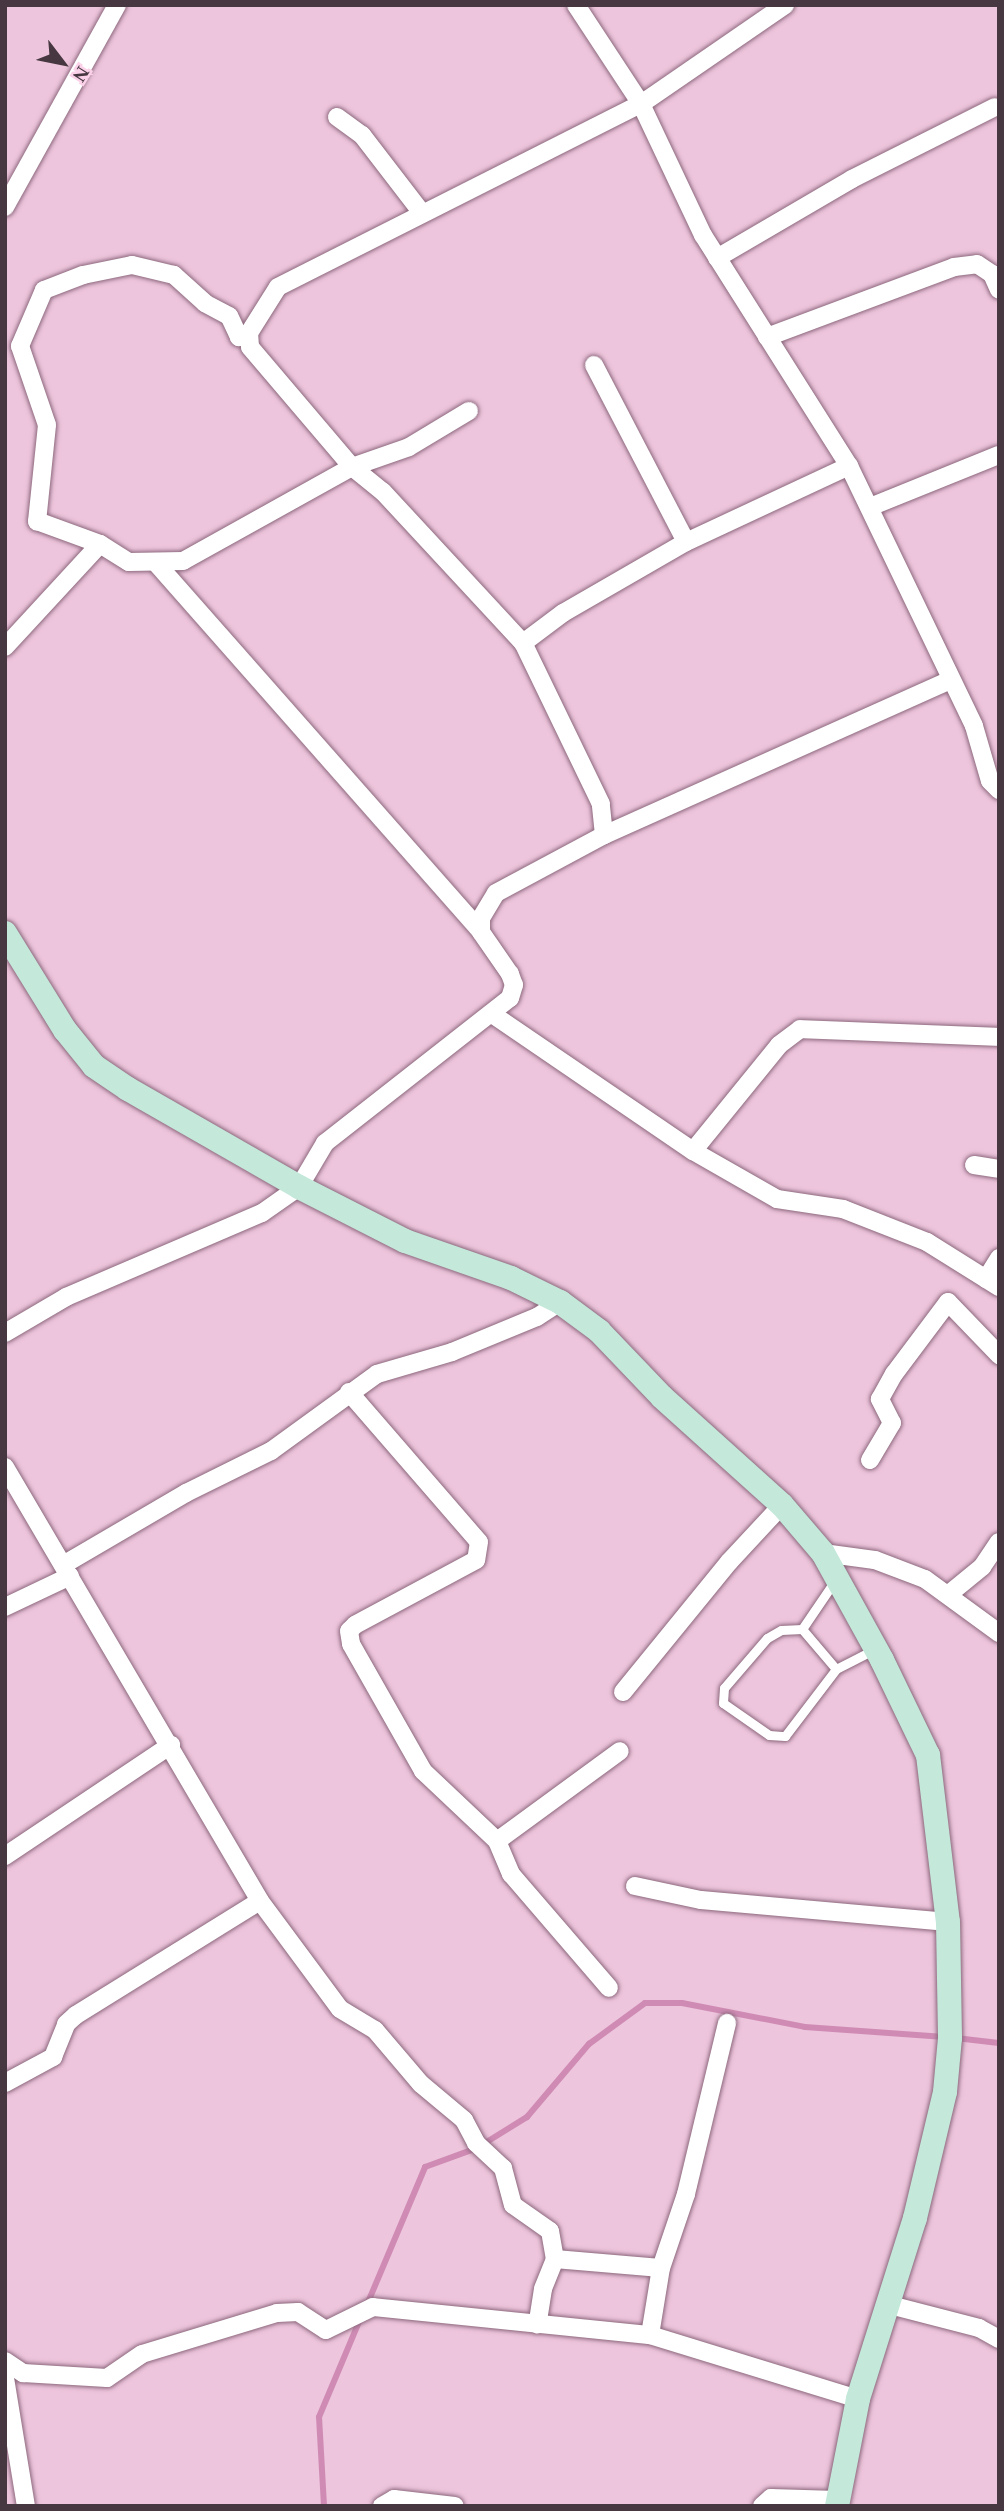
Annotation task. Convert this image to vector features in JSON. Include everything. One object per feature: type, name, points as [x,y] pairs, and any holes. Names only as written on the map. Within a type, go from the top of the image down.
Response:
[{"type":"street","points":[[5,207],[117,5]]},
{"type":"street","points":[[576,5],[641,104],[717,258],[849,466],[974,726],[990,781],[999,790]]},
{"type":"street","points":[[469,411],[409,447],[352,467],[183,561],[157,564],[129,562],[100,544],[37,521],[47,425],[20,346],[44,290],[83,275],[132,265],[174,275],[205,303],[229,316],[239,337],[249,333],[278,287],[641,104],[785,5]]},
{"type":"street","points":[[717,258],[852,179],[995,107]]},
{"type":"street","points":[[337,117],[362,135],[422,213]]},
{"type":"street","points":[[767,337],[954,267],[976,264],[992,274],[999,290]]},
{"type":"street","points":[[249,333],[250,347],[352,467],[383,492],[523,643],[601,804],[604,835]]},
{"type":"street","points":[[594,365],[686,542]]},
{"type":"street","points":[[870,508],[999,455]]},
{"type":"street","points":[[523,643],[563,613],[686,542],[849,466]]},
{"type":"street","points":[[5,647],[100,544]]},
{"type":"street","points":[[5,1333],[66,1297],[262,1213],[299,1187],[325,1143],[492,1014],[510,998],[514,985],[481,932],[157,564]]},
{"type":"street","points":[[481,932],[483,911],[496,894],[604,835],[950,680]]},
{"type":"street","points":[[5,933],[65,1030],[94,1066],[299,1187],[405,1241],[511,1278],[560,1302],[598,1331],[662,1397],[782,1505],[823,1553],[928,1755],[948,1922],[951,2028],[945,2092],[890,2305],[858,2399],[837,2503],[779,2497],[762,2506]]},
{"type":"street","points":[[492,1014],[693,1151],[777,1199],[843,1209],[928,1242],[992,1283],[999,1258]]},
{"type":"street","points":[[693,1151],[779,1045],[800,1029],[999,1037]]},
{"type":"street","points":[[974,1165],[999,1169]]},
{"type":"street","points":[[5,1607],[186,1493],[271,1451],[377,1374],[452,1352],[537,1317],[560,1302]]},
{"type":"street","points":[[870,1460],[892,1423],[880,1399],[894,1374],[948,1302],[999,1355]]},
{"type":"street","points":[[349,1392],[478,1542],[476,1560],[355,1625],[349,1631],[351,1644],[423,1771],[497,1841],[511,1874],[609,1987]]},
{"type":"street","points":[[5,1467],[171,1745],[260,1901],[340,2009],[375,2031],[421,2084],[464,2120],[474,2139],[503,2168],[513,2205],[550,2231],[555,2259],[543,2289],[537,2325]]},
{"type":"street","points":[[623,1692],[729,1562],[782,1505]]},
{"type":"street","points":[[949,1594],[982,1567],[999,1542]]},
{"type":"street","points":[[823,1553],[875,1560],[949,1594],[999,1633]]},
{"type":"street","points":[[5,1856],[171,1745]]},
{"type":"street","points":[[497,1841],[620,1751]]},
{"type":"street","points":[[635,1886],[715,1901],[948,1922]]},
{"type":"street","points":[[5,2083],[53,2057],[66,2024],[76,2015],[260,1901]]},
{"type":"street","points":[[650,2335],[661,2268],[686,2194],[727,2023]]},
{"type":"street","points":[[555,2259],[661,2268]]},
{"type":"street","points":[[890,2305],[979,2328],[999,2339]]},
{"type":"street","points":[[5,2361],[23,2373],[107,2378],[142,2354],[277,2313],[298,2312],[335,2328],[373,2307],[650,2335],[858,2399]]},
{"type":"street","points":[[5,2378],[26,2506]]},
{"type":"street","points":[[382,2506],[394,2499],[455,2506]]},
{"type":"lane","points":[[802,1629],[837,1577]]},
{"type":"lane","points":[[802,1629],[781,1630],[766,1639],[724,1688],[723,1703],[769,1735],[785,1736],[836,1669],[875,1649]]},
{"type":"lane","points":[[802,1629],[836,1669]]},
{"type":"waterway","points":[[366,2307],[425,2167],[477,2148],[527,2117],[589,2044],[645,2003],[682,2003],[805,2027],[945,2037]]},
{"type":"waterway","points":[[956,2038],[999,2043]]},
{"type":"waterway","points":[[324,2506],[319,2417],[361,2317]]}]
